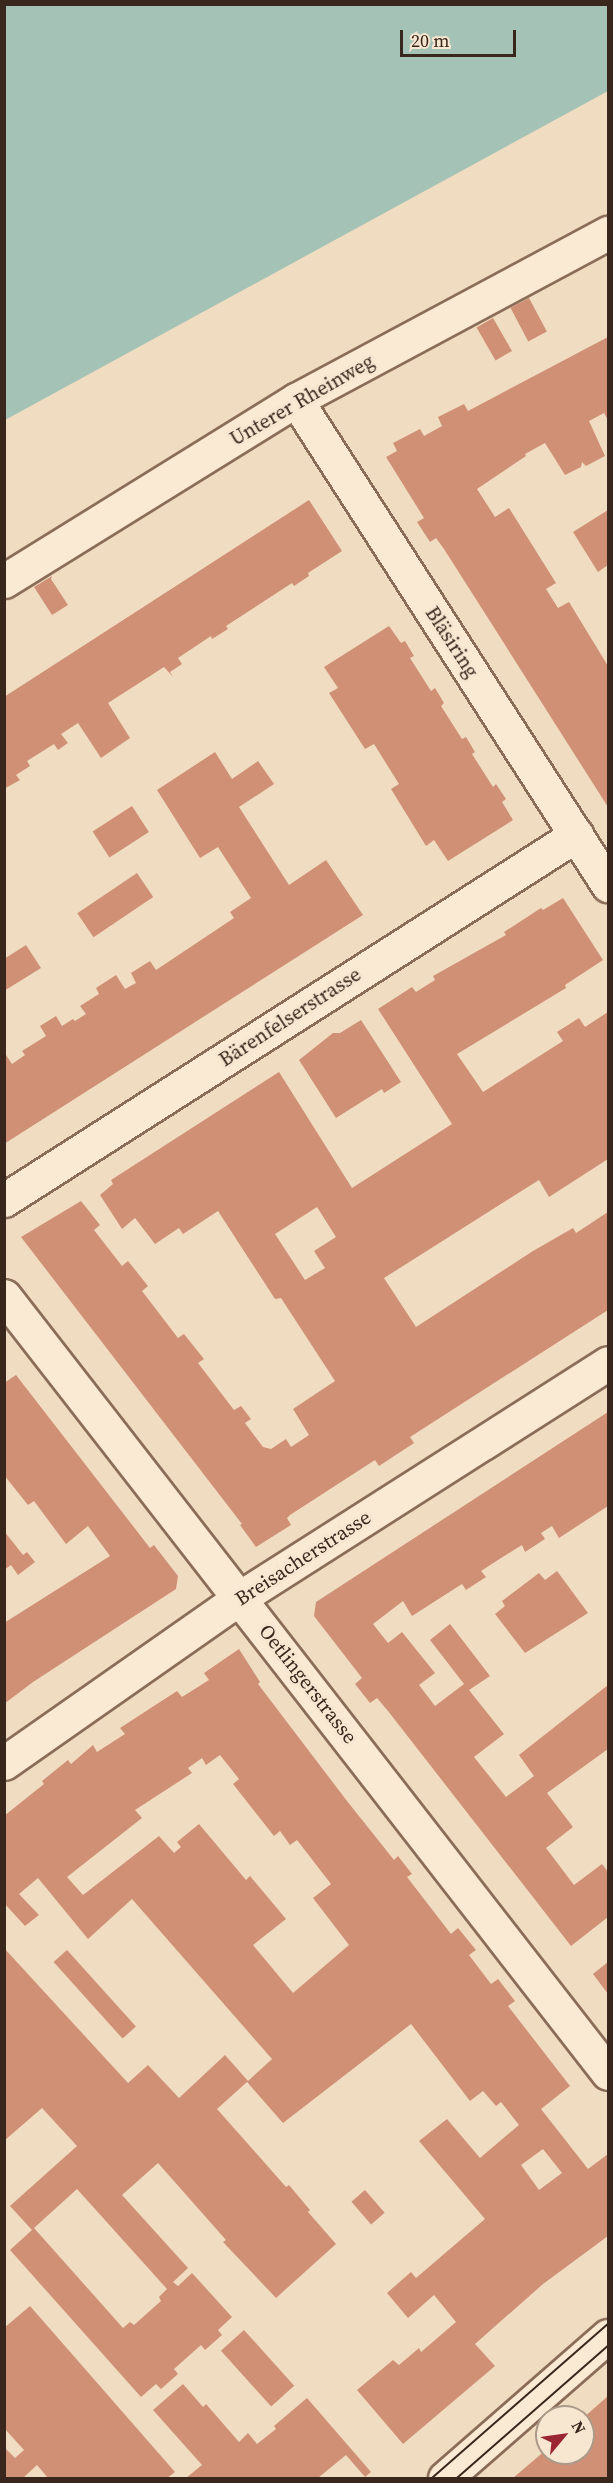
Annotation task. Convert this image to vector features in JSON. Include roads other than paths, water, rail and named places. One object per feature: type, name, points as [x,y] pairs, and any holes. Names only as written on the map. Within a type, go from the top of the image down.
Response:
[{"type":"street","name":"Unterer Rheinweg","points":[[4,581],[296,400],[609,233]]},
{"type":"street","name":"Bläsiring","points":[[296,400],[609,885]]},
{"type":"street","name":"Bärenfelserstrasse","points":[[4,1200],[576,835]]},
{"type":"street","name":"Oetlingerstrasse","points":[[4,1296],[241,1597],[609,2073]]},
{"type":"street","name":"Breisacherstrasse","points":[[4,1764],[241,1597],[609,1363]]},
{"type":"street","points":[[445,2478],[609,2336]]},
{"type":"tram line","points":[[432,2478],[608,2324]]},
{"type":"tram line","points":[[457,2478],[608,2346]]}]
